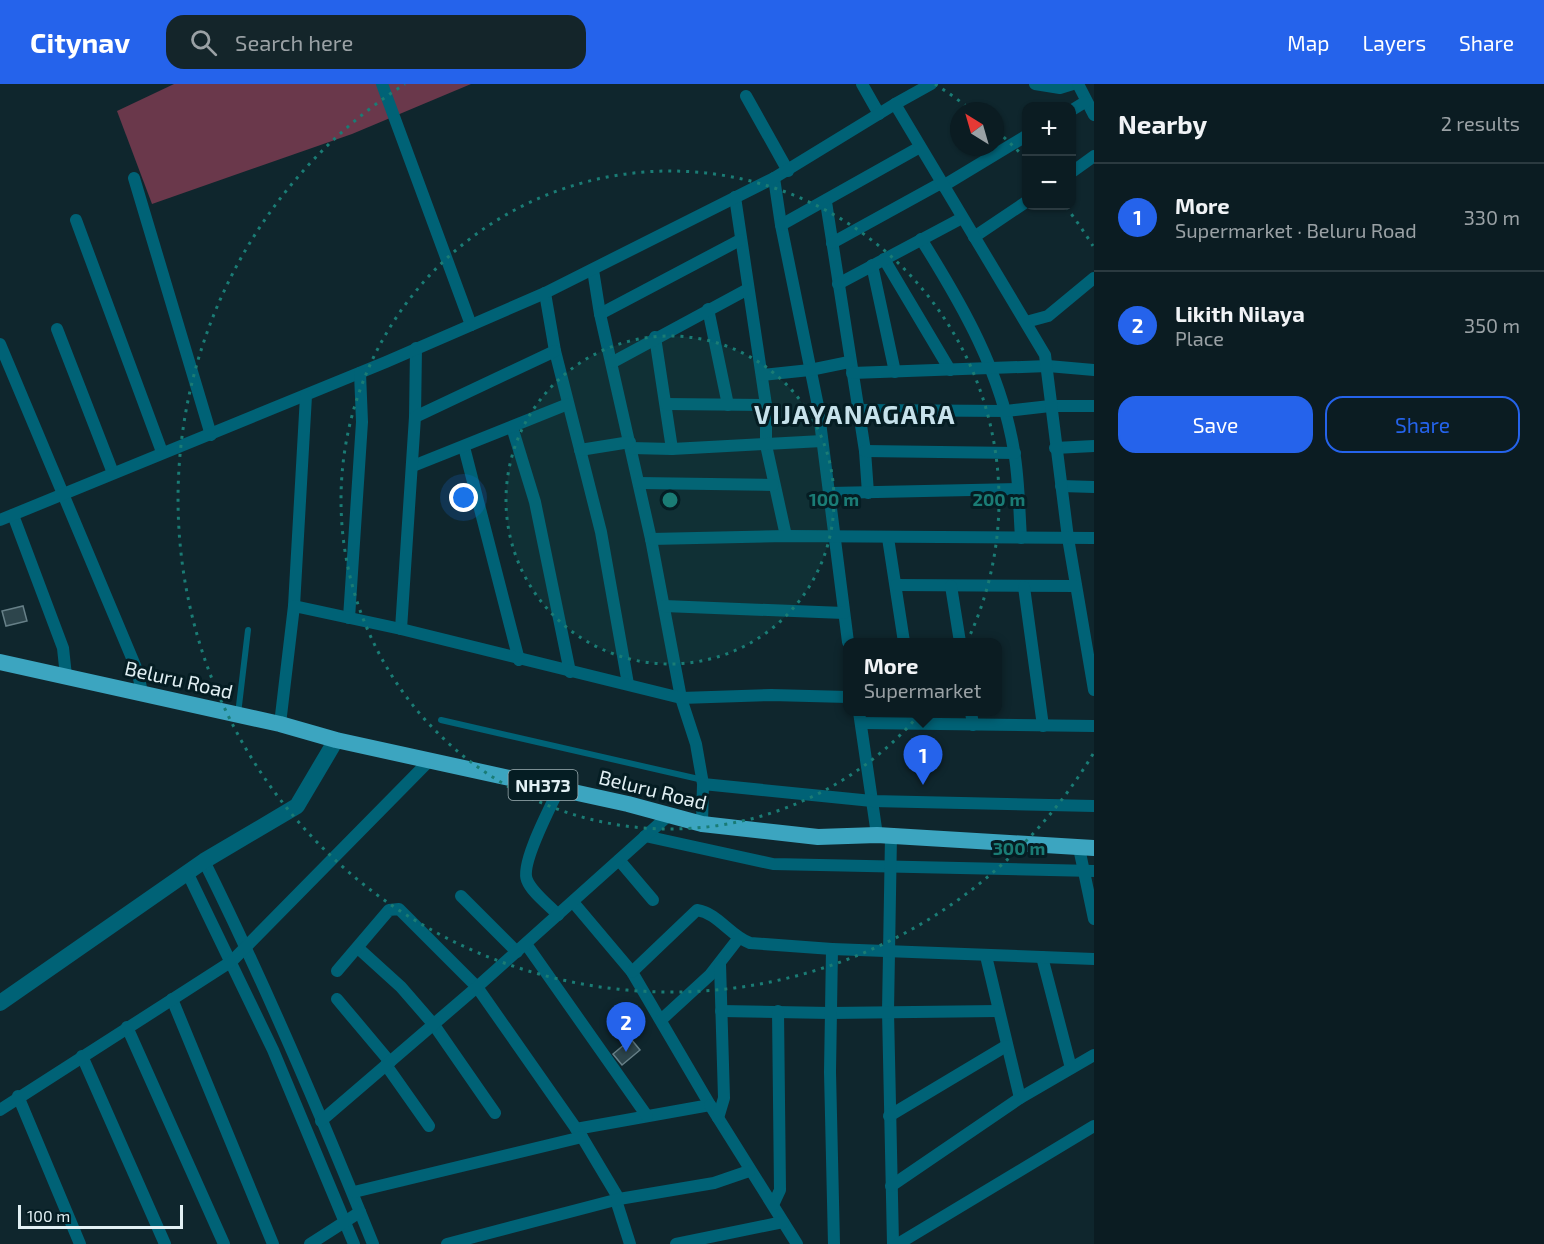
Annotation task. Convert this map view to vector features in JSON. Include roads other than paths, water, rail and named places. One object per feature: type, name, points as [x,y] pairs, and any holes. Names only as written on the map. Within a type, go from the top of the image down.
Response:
[{"type":"highway","name":"Beluru Road","points":[[0,662],[238,714],[336,740],[559,789],[702,824],[818,837],[884,836],[1087,848]]},
{"type":"street","points":[[382,84],[471,325]]},
{"type":"street","points":[[862,84],[879,114]]},
{"type":"street","points":[[0,520],[162,452],[211,435],[306,396],[545,293],[788,171],[931,84]]},
{"type":"street","points":[[1035,84],[1060,88],[1073,84]]},
{"type":"street","points":[[1078,84],[1094,116]]},
{"type":"street","points":[[747,96],[788,171]]},
{"type":"street","points":[[1076,107],[1085,102]]},
{"type":"street","points":[[895,104],[1045,355],[1068,538],[1094,690]]},
{"type":"street","points":[[832,243],[942,185],[1022,138]]},
{"type":"street","points":[[781,225],[826,202],[920,147]]},
{"type":"street","points":[[1076,169],[1094,156]]},
{"type":"street","points":[[134,178],[211,435]]},
{"type":"street","points":[[774,178],[822,441],[847,638]]},
{"type":"street","points":[[735,197],[766,405],[766,445],[786,536]]},
{"type":"street","points":[[826,202],[850,368],[865,451],[868,493]]},
{"type":"street","points":[[974,237],[1022,205]]},
{"type":"street","points":[[838,284],[962,218]]},
{"type":"street","points":[[76,220],[162,452]]},
{"type":"street","points":[[921,239],[956,296],[993,369],[1006,411],[1015,453],[1021,538]]},
{"type":"street","points":[[600,314],[740,240]]},
{"type":"street","points":[[878,262],[950,370]]},
{"type":"street","points":[[878,262],[895,372]]},
{"type":"street","points":[[593,270],[600,314],[613,362],[651,539],[681,698],[696,744],[703,782],[702,824]]},
{"type":"street","points":[[1026,322],[1048,316],[1094,278]]},
{"type":"street","points":[[613,362],[655,337],[748,289]]},
{"type":"street","points":[[545,293],[555,351],[601,532],[628,684]]},
{"type":"street","points":[[708,309],[728,405]]},
{"type":"street","points":[[57,329],[113,473]]},
{"type":"street","points":[[655,337],[672,449]]},
{"type":"street","points":[[0,344],[137,670],[142,692]]},
{"type":"street","points":[[401,629],[413,466],[416,348]]},
{"type":"street","points":[[415,417],[555,351]]},
{"type":"street","points":[[762,375],[850,368],[895,372],[1048,366],[1093,368]]},
{"type":"street","points":[[349,618],[362,422],[360,373]]},
{"type":"street","points":[[280,724],[294,606],[306,396]]},
{"type":"street","points":[[413,466],[568,404]]},
{"type":"street","points":[[666,404],[766,405]]},
{"type":"street","points":[[858,410],[1006,411],[1050,406],[1094,406]]},
{"type":"street","points":[[513,427],[535,502],[570,672]]},
{"type":"street","points":[[580,450],[631,445],[672,449],[822,441]]},
{"type":"street","points":[[1055,448],[1094,446]]},
{"type":"street","points":[[464,447],[519,660]]},
{"type":"street","points":[[865,451],[1015,453]]},
{"type":"street","points":[[639,483],[773,485]]},
{"type":"street","points":[[1061,486],[1094,487]]},
{"type":"street","points":[[830,493],[1018,489]]},
{"type":"street","points":[[13,515],[63,648],[66,676]]},
{"type":"street","points":[[651,539],[786,536],[1094,538]]},
{"type":"street","points":[[888,538],[903,638]]},
{"type":"street","points":[[896,585],[1076,586]]},
{"type":"street","points":[[951,586],[959,638]]},
{"type":"street","points":[[1024,586],[1043,726]]},
{"type":"street","points":[[294,606],[401,629],[519,660],[681,698],[771,695],[843,697]]},
{"type":"street","points":[[664,606],[844,613]]},
{"type":"street","points":[[972,716],[973,725]]},
{"type":"street","points":[[893,1244],[888,1011],[890,868],[884,836],[872,801],[860,717],[914,718],[973,725],[1094,726]]},
{"type":"street","points":[[0,1003],[204,861],[297,806],[336,740]]},
{"type":"street","points":[[0,1110],[18,1096],[232,961],[429,761]]},
{"type":"street","points":[[703,782],[872,801],[1094,806]]},
{"type":"street","points":[[558,915],[528,883],[526,873],[532,847],[559,789]]},
{"type":"street","points":[[321,1121],[477,987],[669,815]]},
{"type":"street","points":[[645,836],[773,864],[1089,871]]},
{"type":"street","points":[[1087,848],[1094,919]]},
{"type":"street","points":[[619,860],[653,900]]},
{"type":"street","points":[[204,861],[247,948],[354,1192],[373,1244]]},
{"type":"street","points":[[188,874],[232,961],[354,1244]]},
{"type":"street","points":[[461,896],[521,948],[647,1116]]},
{"type":"street","points":[[573,902],[632,972],[749,1170],[797,1244]]},
{"type":"street","points":[[337,971],[389,910],[396,908],[477,987],[579,1133],[617,1199],[630,1244]]},
{"type":"street","points":[[632,972],[697,910],[716,918],[738,939],[750,943],[888,953],[1094,959]]},
{"type":"street","points":[[661,1020],[720,964],[738,939]]},
{"type":"street","points":[[358,948],[401,987],[434,1024],[495,1113]]},
{"type":"street","points":[[832,949],[830,1013],[834,1244]]},
{"type":"street","points":[[986,956],[1020,1098]]},
{"type":"street","points":[[1041,957],[1071,1068]]},
{"type":"street","points":[[718,1118],[724,1098],[720,964]]},
{"type":"street","points":[[172,999],[273,1244]]},
{"type":"street","points":[[337,999],[388,1064],[429,1126]]},
{"type":"street","points":[[721,1011],[830,1013],[998,1011]]},
{"type":"street","points":[[772,1205],[780,1190],[777,1011]]},
{"type":"street","points":[[127,1027],[224,1244]]},
{"type":"street","points":[[890,1116],[1006,1046]]},
{"type":"street","points":[[891,1186],[1020,1098],[1094,1055]]},
{"type":"street","points":[[82,1056],[165,1244]]},
{"type":"street","points":[[18,1096],[80,1244]]},
{"type":"street","points":[[354,1192],[647,1116],[710,1105]]},
{"type":"street","points":[[898,1244],[1094,1126]]},
{"type":"street","points":[[447,1244],[617,1199],[714,1183],[749,1170]]},
{"type":"street","points":[[310,1244],[360,1212]]},
{"type":"street","points":[[676,1244],[783,1222]]},
{"type":"lane","points":[[238,714],[248,630]]},
{"type":"lane","points":[[441,720],[703,782]]},
{"type":"place","name":"More","points":[[923,785]]},
{"type":"place","name":"Likith Nilaya","points":[[626,1052]]},
{"type":"district","name":"VIJAYANAGARA","points":[[855,413]]}]
